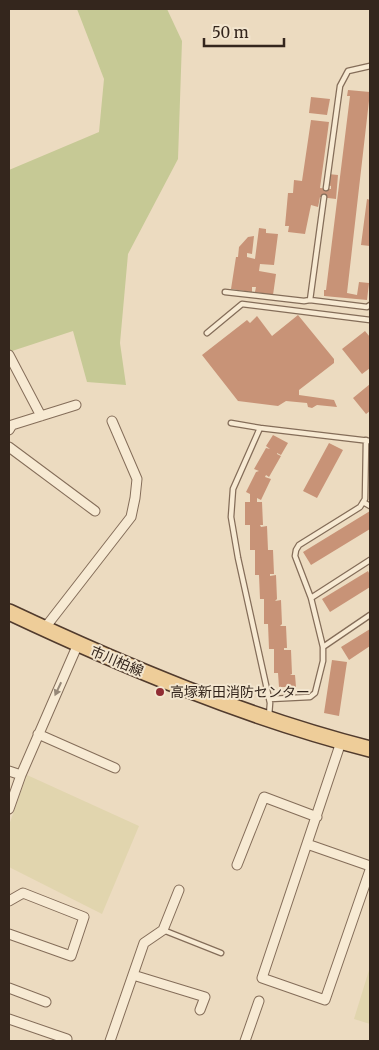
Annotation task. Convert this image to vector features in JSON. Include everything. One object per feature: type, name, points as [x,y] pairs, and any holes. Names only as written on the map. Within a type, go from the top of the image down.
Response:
[{"type":"main road","name":"市川柏線","points":[[9,612],[120,663],[269,720],[370,749]]},
{"type":"street","points":[[9,355],[41,416]]},
{"type":"street","points":[[9,430],[12,425],[76,405]]},
{"type":"street","points":[[44,629],[131,517],[137,478],[112,421]]},
{"type":"street","points":[[9,447],[95,511]]},
{"type":"street","points":[[9,810],[20,775],[78,644]]},
{"type":"street","points":[[38,734],[115,768]]},
{"type":"street","points":[[341,742],[262,978],[325,1000],[370,870]]},
{"type":"street","points":[[9,771],[20,775]]},
{"type":"street","points":[[237,865],[264,797],[316,817]]},
{"type":"street","points":[[307,844],[370,866]]},
{"type":"street","points":[[110,1041],[144,943],[163,930],[179,890]]},
{"type":"street","points":[[9,901],[23,893],[84,917],[70,956],[9,934]]},
{"type":"street","points":[[133,975],[204,997],[200,1010]]},
{"type":"street","points":[[9,988],[46,1002]]},
{"type":"street","points":[[246,1041],[259,1001]]},
{"type":"street","points":[[9,1018],[67,1039],[66,1041]]},
{"type":"lane","points":[[326,188],[340,86],[348,71],[370,66]]},
{"type":"lane","points":[[310,300],[324,198]]},
{"type":"lane","points":[[225,292],[368,307],[370,305]]},
{"type":"lane","points":[[207,333],[242,304],[370,320]]},
{"type":"lane","points":[[231,423],[368,441],[365,499],[360,507],[299,545],[296,550],[295,556],[311,598],[323,647],[323,660],[315,693],[310,697],[270,699]]},
{"type":"lane","points":[[260,428],[233,490],[231,517],[238,558],[270,699],[269,720]]},
{"type":"lane","points":[[363,502],[370,506]]},
{"type":"lane","points":[[311,598],[370,560]]},
{"type":"lane","points":[[323,647],[370,615]]},
{"type":"lane","points":[[163,930],[222,953]]},
{"type":"shaded area","points":[[27,775],[139,826],[102,914],[9,867],[9,825]]},
{"type":"shaded area","points":[[370,967],[370,1024],[354,1019]]},
{"type":"green space","points":[[77,9],[167,9],[182,41],[178,159],[128,254],[120,343],[126,385],[87,382],[73,331],[9,352],[9,170],[99,132],[104,79]]},
{"type":"building","points":[[348,90],[370,92],[347,293],[357,295],[359,282],[369,283],[367,300],[324,296],[350,96],[347,96]]},
{"type":"building","points":[[311,97],[330,99],[327,115],[309,113]]},
{"type":"building","points":[[311,120],[329,122],[320,188],[331,189],[331,186],[327,185],[328,174],[338,175],[336,199],[320,197],[318,207],[311,205],[305,234],[288,232],[289,226],[285,226],[288,193],[293,193],[294,180],[302,181]]},
{"type":"building","points":[[367,199],[370,200],[370,246],[361,245]]},
{"type":"building","points":[[259,228],[266,229],[266,233],[278,234],[274,265],[260,264],[259,271],[276,274],[273,295],[255,292],[256,287],[252,287],[252,292],[231,289],[239,247],[248,237],[254,236],[252,254],[247,253],[247,257],[255,259]]},
{"type":"building","points":[[298,315],[334,359],[334,363],[299,390],[299,395],[334,400],[337,407],[317,405],[312,408],[308,407],[307,403],[286,401],[278,406],[238,401],[202,355],[247,320],[250,323],[257,316],[272,336]]},
{"type":"building","points":[[365,331],[370,337],[370,368],[362,374],[342,349]]},
{"type":"building","points":[[370,384],[370,411],[366,414],[353,398]]},
{"type":"building","points":[[273,435],[288,443],[281,455],[277,453],[281,456],[269,477],[266,475],[265,477],[271,479],[261,500],[257,498],[257,502],[262,502],[263,525],[260,525],[261,527],[267,526],[268,550],[273,550],[274,574],[270,574],[270,576],[276,575],[277,599],[275,601],[281,600],[282,624],[280,626],[286,626],[287,648],[284,648],[284,650],[291,650],[292,674],[290,675],[295,675],[296,687],[279,687],[278,673],[274,673],[274,649],[269,649],[268,624],[264,624],[264,599],[260,599],[259,575],[255,575],[255,550],[250,550],[250,525],[245,525],[245,502],[250,502],[250,494],[246,492],[256,472],[259,471],[254,469],[266,448],[270,449],[266,446]]},
{"type":"building","points":[[329,443],[343,450],[317,498],[303,491]]},
{"type":"building","points":[[370,511],[370,529],[311,565],[303,552]]},
{"type":"building","points":[[368,571],[370,587],[330,612],[322,599]]},
{"type":"building","points":[[370,629],[370,646],[349,660],[341,647]]},
{"type":"building","points":[[332,660],[347,662],[339,716],[324,713]]},
{"type":"place","name":"高塚新田消防センター","points":[[160,692]]}]
